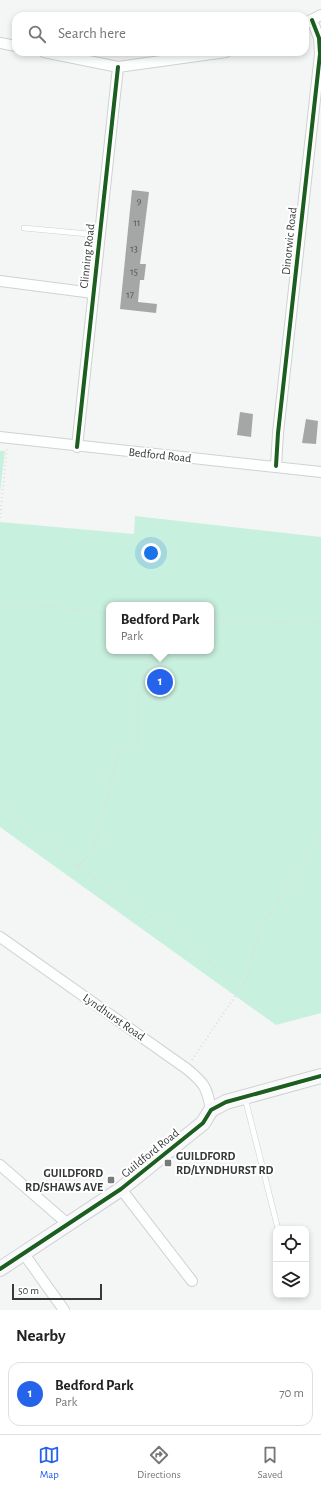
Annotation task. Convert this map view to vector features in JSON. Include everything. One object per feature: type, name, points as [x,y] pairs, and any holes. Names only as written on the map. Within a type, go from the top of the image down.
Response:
[{"type":"street","points":[[309,21],[321,15]]},
{"type":"street","name":"Dinorwic Road","points":[[276,466],[279,425],[320,54],[319,38],[309,23]]},
{"type":"street","points":[[0,43],[12,45]]},
{"type":"street","points":[[64,56],[118,67],[197,56]]},
{"type":"street","name":"Clinning Road","points":[[76,447],[118,67]]},
{"type":"street","points":[[0,281],[93,293]]},
{"type":"street","name":"Bedford Road","points":[[4,438],[76,447],[276,466],[321,472]]},
{"type":"street","name":"Lyndhurst Road","points":[[0,937],[187,1069],[204,1083],[211,1110]]},
{"type":"street","name":"Guildford Road","points":[[0,1269],[69,1225],[121,1189],[203,1123],[211,1110],[226,1102],[321,1076]]},
{"type":"street","points":[[0,1165],[69,1225]]},
{"type":"street","name":"Guildford Road","points":[[121,1189],[192,1281]]},
{"type":"street","points":[[24,1254],[64,1310]]},
{"type":"lane","points":[[24,228],[99,235]]},
{"type":"lane","points":[[244,1097],[277,1226]]},
{"type":"path","points":[[0,518],[4,438]]},
{"type":"path","points":[[0,603],[106,612]]},
{"type":"path","points":[[214,620],[312,624],[321,621]]},
{"type":"path","points":[[78,867],[93,850],[119,752],[138,745],[138,694],[150,654]]},
{"type":"path","points":[[0,806],[78,867],[159,922],[231,979],[239,991]]},
{"type":"path","points":[[187,1069],[246,980],[259,930],[304,864],[321,836]]},
{"type":"green space","points":[[0,451],[5,451],[0,492]]},
{"type":"green space","points":[[135,516],[321,537],[321,1013],[276,1025],[0,827],[0,522],[134,534]]},
{"type":"building","points":[[132,190],[149,192],[140,264],[146,264],[144,280],[140,280],[138,302],[157,304],[156,313],[120,309]]},
{"type":"building","points":[[240,412],[253,414],[251,437],[237,435]]},
{"type":"building","points":[[306,419],[318,421],[316,444],[302,443]]},
{"type":"cycle path","points":[[276,466],[278,433],[320,54],[319,38],[312,20]]},
{"type":"cycle path","points":[[77,447],[118,67]]},
{"type":"cycle path","points":[[0,1269],[121,1189],[203,1123],[211,1110],[226,1102],[321,1076]]},
{"type":"place","name":"Bedford Park","points":[[160,682]]},
{"type":"place","name":"GUILDFORD RD/LYNDHURST RD","points":[[168,1163]]},
{"type":"place","name":"GUILDFORD RD/SHAWS AVE","points":[[111,1180]]}]
